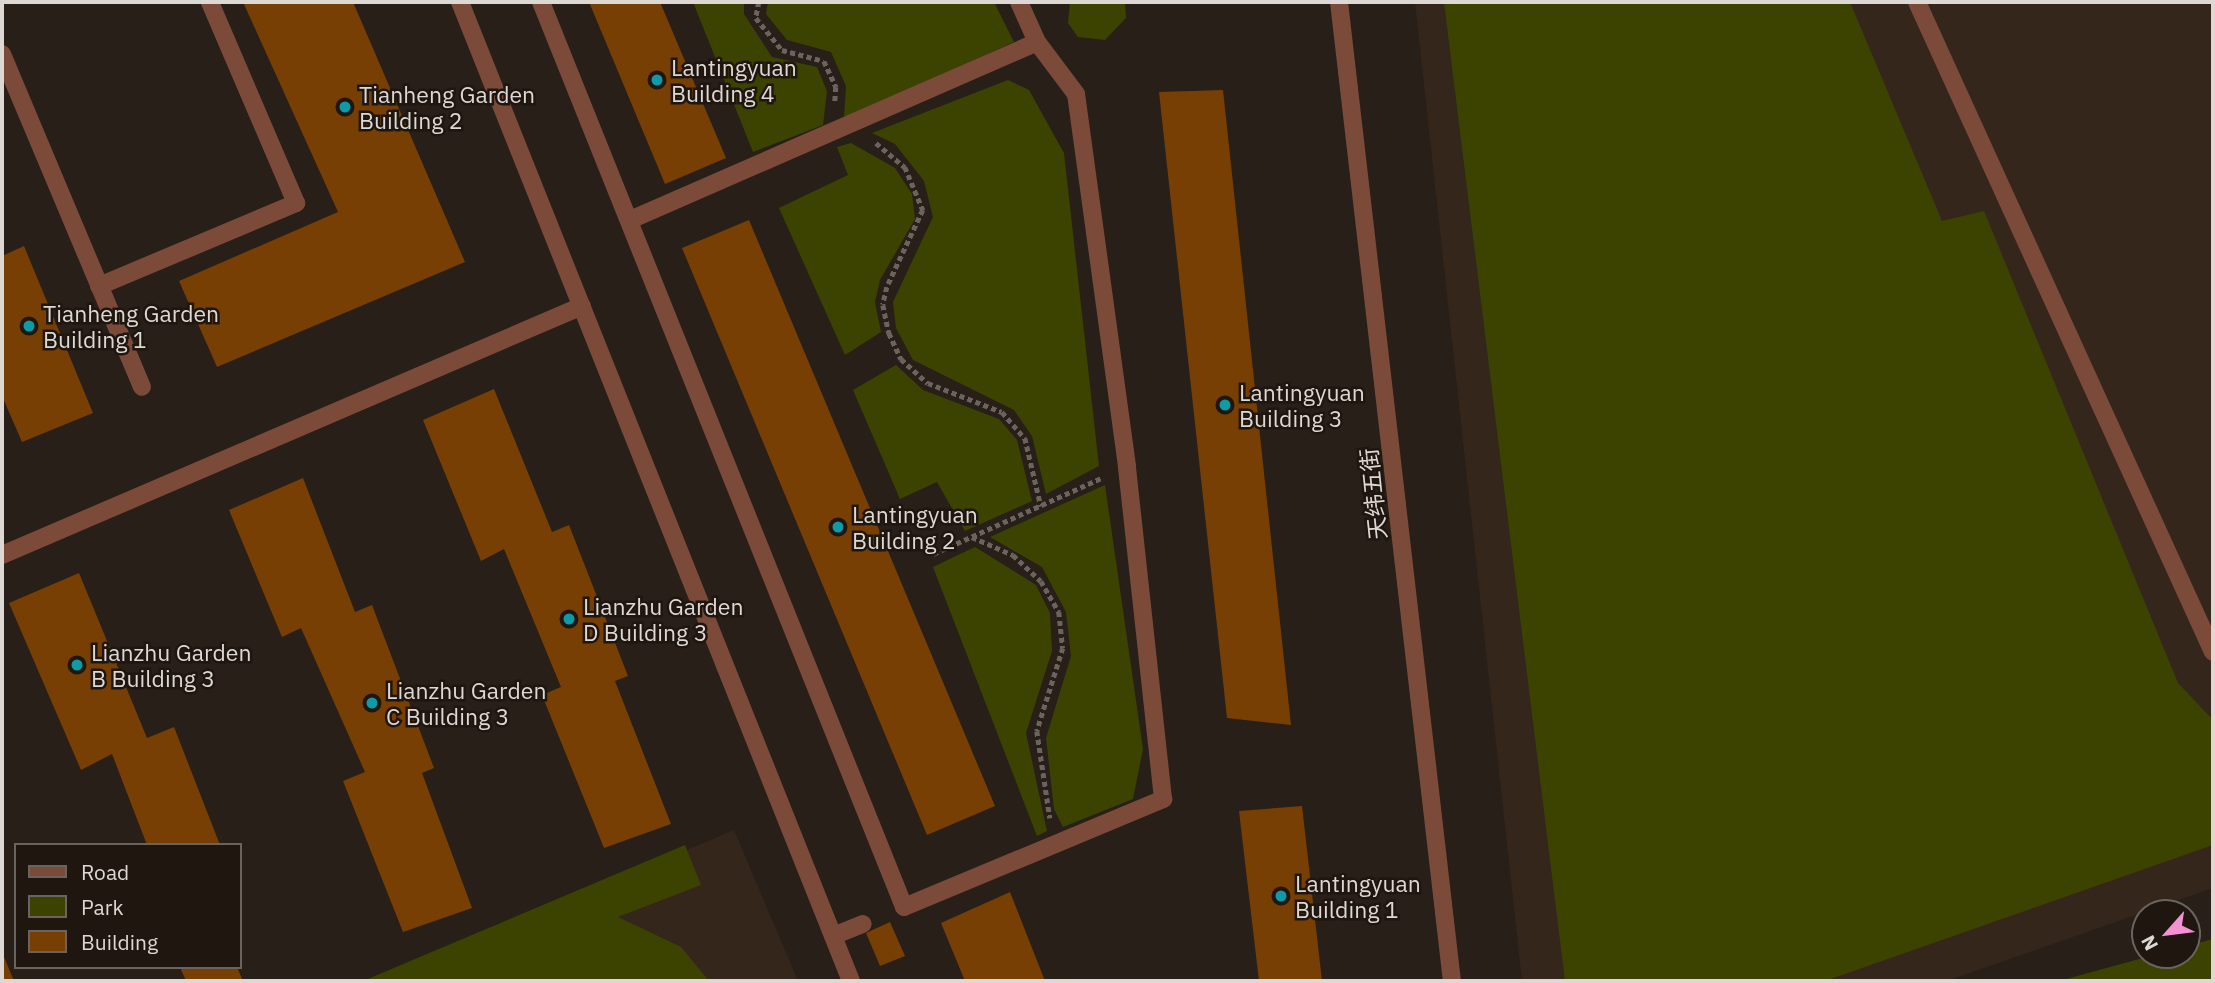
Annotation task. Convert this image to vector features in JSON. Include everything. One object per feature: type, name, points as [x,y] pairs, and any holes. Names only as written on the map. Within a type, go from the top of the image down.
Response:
[{"type":"street","points":[[99,286],[296,203],[210,2]]},
{"type":"street","points":[[460,2],[852,981]]},
{"type":"street","points":[[541,2],[904,907],[1163,799],[1127,466],[1076,93],[1037,43],[1019,2]]},
{"type":"street","name":"天纬五街","points":[[1339,2],[1452,981]]},
{"type":"street","points":[[1917,2],[2213,652]]},
{"type":"street","points":[[630,220],[850,129],[1037,43]]},
{"type":"street","points":[[2,54],[142,387]]},
{"type":"street","points":[[2,555],[582,306]]},
{"type":"street","points":[[833,936],[863,924]]},
{"type":"path","points":[[759,2],[756,18],[782,50],[824,61],[836,87],[831,137]]},
{"type":"path","points":[[850,129],[887,148],[919,188],[923,210],[883,305],[901,359],[928,383],[1002,412],[1025,438],[1041,506]]},
{"type":"path","points":[[933,555],[1127,466]]},
{"type":"path","points":[[972,537],[1013,555],[1041,581],[1059,612],[1063,648],[1037,731],[1046,810],[1062,842]]},
{"type":"shaded area","points":[[1415,2],[2213,2],[2213,888],[2182,899],[2131,899],[2131,917],[1947,981],[1522,981]]},
{"type":"shaded area","points":[[734,830],[798,981],[376,981]]},
{"type":"green space","points":[[693,2],[744,2],[744,14],[772,57],[817,67],[827,91],[823,125],[753,152]]},
{"type":"green space","points":[[768,2],[994,2],[1014,42],[844,119],[846,86],[831,52],[787,40],[766,14]]},
{"type":"green space","points":[[1070,2],[1125,2],[1126,18],[1105,40],[1078,37],[1068,23]]},
{"type":"green space","points":[[1444,2],[1850,2],[1942,221],[1984,211],[2178,683],[2213,720],[2213,845],[1825,981],[1565,981]]},
{"type":"green space","points":[[1008,80],[1029,90],[1064,153],[1099,466],[1046,494],[1032,436],[1014,410],[913,360],[896,328],[893,302],[933,217],[924,181],[895,144],[872,133]]},
{"type":"green space","points":[[851,143],[895,168],[912,194],[915,219],[880,280],[875,302],[881,332],[845,355],[779,208],[848,175],[837,147]]},
{"type":"green space","points":[[896,365],[923,390],[999,419],[1017,440],[1032,501],[965,531],[937,482],[900,499],[853,390]]},
{"type":"green space","points":[[1105,485],[1143,749],[1133,799],[1063,827],[1054,809],[1046,738],[1071,656],[1066,612],[1042,567],[990,537]]},
{"type":"green space","points":[[975,547],[1036,585],[1050,613],[1052,651],[1026,733],[1047,831],[1037,836],[933,567]]},
{"type":"green space","points":[[685,845],[701,885],[618,917],[681,947],[709,981],[363,981]]},
{"type":"green space","points":[[2213,939],[2213,981],[2059,981],[2131,961],[2131,969],[2201,969],[2201,942]]},
{"type":"building","name":"Tianheng Garden Building 2","points":[[243,2],[353,2],[465,262],[217,367],[179,281],[338,212]]},
{"type":"building","name":"Lantingyuan Building 4","points":[[589,2],[660,2],[726,158],[665,184]]},
{"type":"building","name":"Lantingyuan Building 3","points":[[1223,90],[1291,725],[1227,718],[1159,92]]},
{"type":"building","name":"Lantingyuan Building 2","points":[[749,220],[995,806],[927,835],[682,248]]},
{"type":"building","name":"Tianheng Garden Building 1","points":[[24,246],[93,413],[22,442],[2,396],[2,256]]},
{"type":"building","name":"Lianzhu Garden D Building 3","points":[[494,389],[552,532],[569,525],[628,676],[615,681],[671,824],[604,848],[542,695],[561,687],[504,549],[481,561],[423,420]]},
{"type":"building","name":"Lianzhu Garden C Building 3","points":[[303,478],[355,612],[372,605],[434,768],[422,773],[472,908],[403,932],[343,781],[365,772],[301,628],[282,637],[229,510]]},
{"type":"building","name":"Lianzhu Garden B Building 3","points":[[79,573],[147,738],[174,727],[219,843],[146,843],[112,754],[81,770],[9,603]]},
{"type":"building","name":"Lantingyuan Building 1","points":[[1302,806],[1322,981],[1259,981],[1239,811]]},
{"type":"building","points":[[1010,892],[1045,981],[965,981],[941,923]]},
{"type":"building","points":[[890,922],[905,956],[880,966],[866,933]]},
{"type":"building","points":[[2,952],[14,981],[2,981]]},
{"type":"building","points":[[181,969],[238,969],[243,981],[186,981]]},
{"type":"place","name":"Lantingyuan Building 4","points":[[657,80]]},
{"type":"place","name":"Tianheng Garden Building 2","points":[[345,107]]},
{"type":"place","name":"Tianheng Garden Building 1","points":[[29,326]]},
{"type":"place","name":"Lantingyuan Building 3","points":[[1225,405]]},
{"type":"place","name":"Lantingyuan Building 2","points":[[838,527]]},
{"type":"place","name":"Lianzhu Garden D Building 3","points":[[569,619]]},
{"type":"place","name":"Lianzhu Garden B Building 3","points":[[77,665]]},
{"type":"place","name":"Lianzhu Garden C Building 3","points":[[372,703]]},
{"type":"place","name":"Lantingyuan Building 1","points":[[1281,896]]}]
